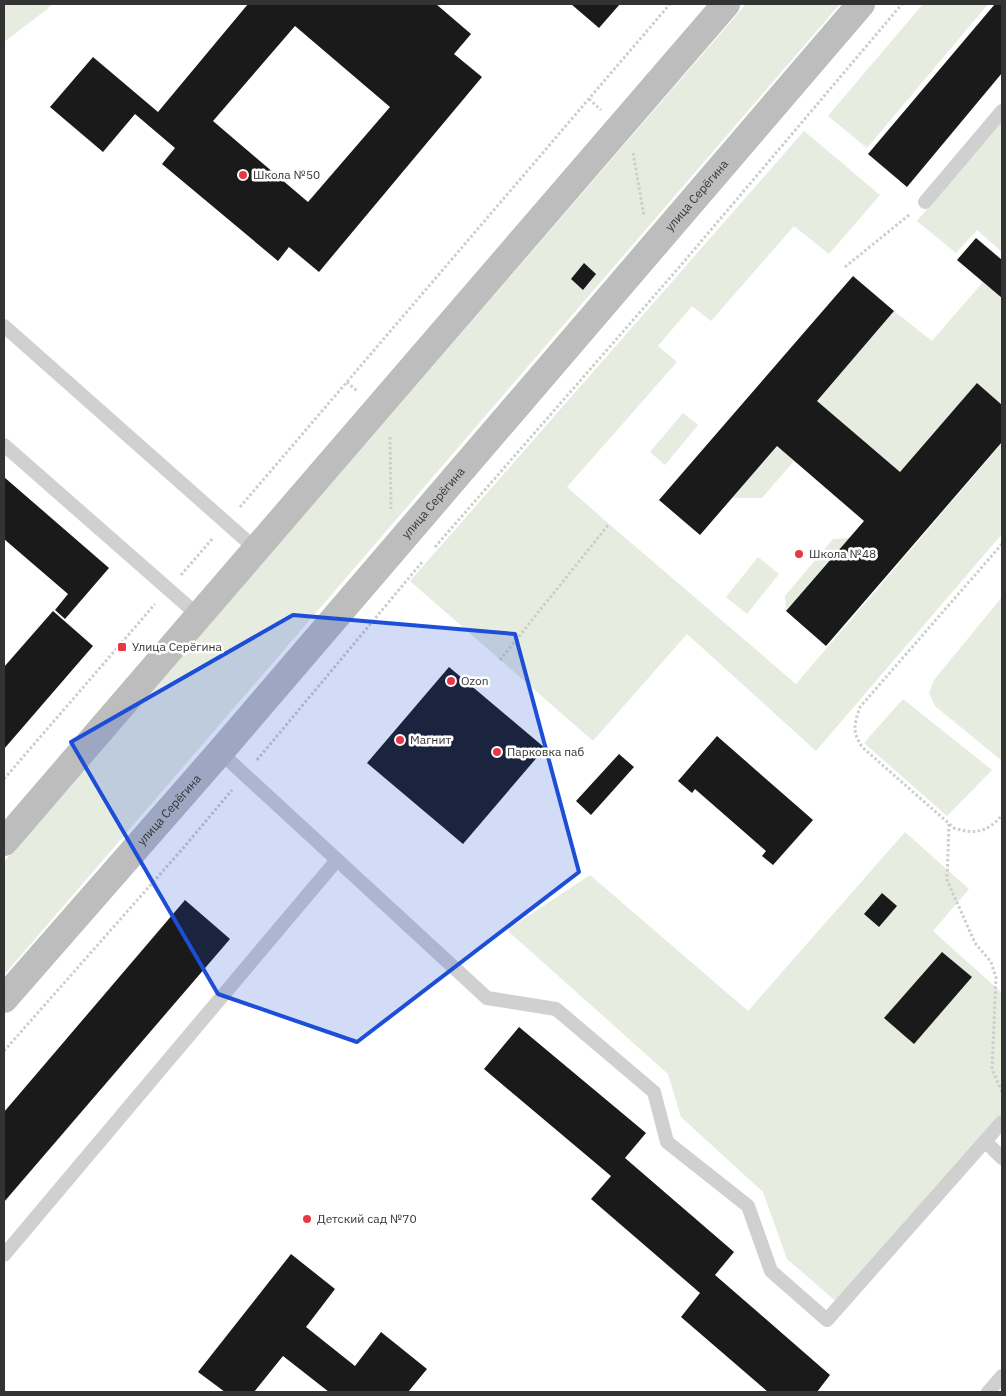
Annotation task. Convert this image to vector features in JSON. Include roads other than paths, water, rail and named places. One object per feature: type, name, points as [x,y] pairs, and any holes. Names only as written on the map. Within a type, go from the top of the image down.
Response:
[{"type":"main road","points":[[4,842],[726,4]]},
{"type":"main road","name":"улица Серёгина","points":[[4,999],[220,752],[860,4]]},
{"type":"lane","points":[[925,202],[1002,111]]},
{"type":"lane","points":[[4,326],[257,550]]},
{"type":"lane","points":[[4,445],[198,616]]},
{"type":"lane","points":[[220,752],[487,998],[556,1009],[654,1092],[667,1142],[748,1206],[772,1271],[827,1320],[1002,1122]]},
{"type":"lane","points":[[4,1255],[337,860]]},
{"type":"lane","points":[[985,1142],[1002,1158]]},
{"type":"lane","points":[[988,1392],[1002,1376]]},
{"type":"place","name":"Школа №50","points":[[243,175]]},
{"type":"place","name":"Школа №48","points":[[799,554]]},
{"type":"place","name":"Улица Серёгина","points":[[122,647]]},
{"type":"place","name":"Ozon","points":[[451,681]]},
{"type":"place","name":"Магнит","points":[[400,740]]},
{"type":"place","name":"Парковка паб","points":[[497,752]]},
{"type":"place","name":"Детский сад №70","points":[[307,1219]]}]
